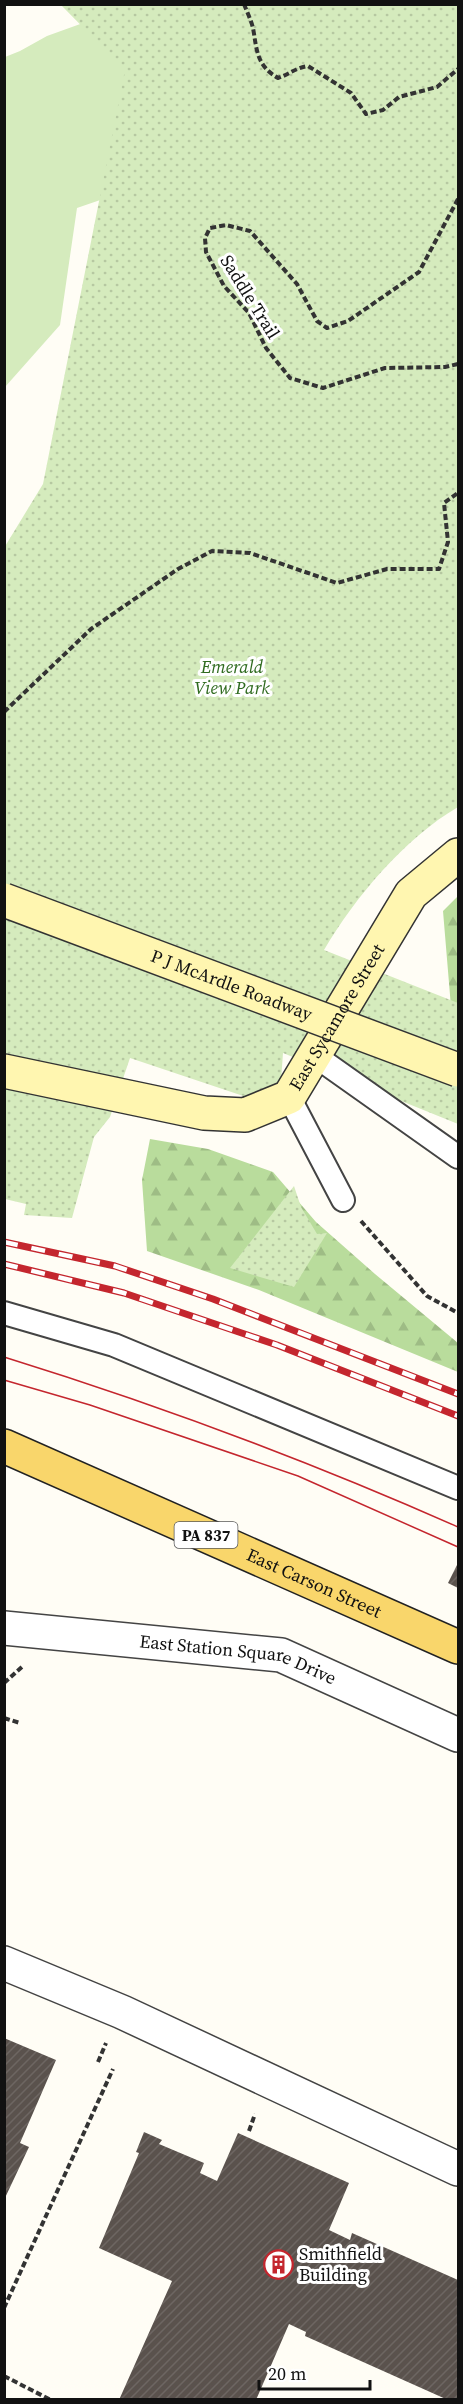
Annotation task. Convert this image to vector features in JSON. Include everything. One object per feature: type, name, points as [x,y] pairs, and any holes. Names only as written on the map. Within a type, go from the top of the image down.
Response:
[{"type":"main road","name":"East Carson Street","points":[[4,1446],[459,1647]]},
{"type":"street","name":"East Sycamore Street","points":[[4,1071],[204,1113],[245,1115],[289,1097],[411,894],[459,855]]},
{"type":"street","name":"P J McArdle Roadway","points":[[4,900],[459,1070]]},
{"type":"street","name":"East Station Square Drive","points":[[4,1628],[281,1655],[459,1735]]},
{"type":"street","points":[[4,1963],[122,2012],[459,2169]]},
{"type":"lane","points":[[315,1055],[459,1157]]},
{"type":"lane","points":[[289,1097],[343,1200]]},
{"type":"lane","points":[[4,1313],[114,1345],[459,1488]]},
{"type":"path","points":[[244,4],[252,25],[256,53],[268,73],[278,78],[295,68],[308,66],[351,93],[366,114],[383,110],[399,97],[437,87],[459,69]]},
{"type":"path","name":"Saddle Trail","points":[[459,199],[419,272],[348,321],[327,328],[317,321],[297,285],[250,231],[226,225],[210,228],[205,238],[206,252],[224,286],[249,313],[266,348],[290,378],[323,388],[385,368],[445,367],[459,364]]},
{"type":"path","points":[[4,712],[91,629],[178,569],[212,551],[250,553],[337,582],[387,569],[439,569],[448,542],[444,503],[459,493]]},
{"type":"path","points":[[343,1200],[427,1296],[459,1313]]},
{"type":"path","points":[[4,1683],[20,1669]]},
{"type":"path","points":[[4,1718],[21,1724]]},
{"type":"path","points":[[98,2062],[109,2037]]},
{"type":"path","points":[[4,2308],[113,2069]]},
{"type":"path","points":[[249,2131],[259,2105]]},
{"type":"path","points":[[4,2376],[51,2400]]},
{"type":"green space","name":"Emerald View Park","points":[[61,5],[458,5],[458,807],[419,835],[383,870],[336,930],[324,950],[458,1003],[458,1124],[283,1053],[279,1108],[130,1058],[110,1117],[94,1137],[72,1218],[24,1215],[26,1204],[5,1199],[4,548],[43,484],[125,70]]},
{"type":"green space","points":[[108,14],[167,177],[77,208],[60,325],[5,387],[5,57],[47,36]]},
{"type":"green space","points":[[458,896],[458,1011],[451,1007],[443,911]]},
{"type":"green space","points":[[150,1139],[208,1149],[273,1172],[316,1222],[458,1343],[458,1372],[259,1290],[147,1251],[142,1180]]},
{"type":"green space","points":[[294,1186],[301,1207],[317,1234],[327,1233],[294,1287],[230,1268]]},
{"type":"building","points":[[458,1563],[458,1588],[448,1583]]},
{"type":"building","points":[[4,2038],[56,2060],[20,2143],[29,2147],[4,2200]]},
{"type":"building","name":"Smithfield Building","points":[[144,2132],[162,2140],[159,2144],[204,2163],[200,2173],[217,2181],[238,2133],[349,2183],[329,2230],[350,2240],[352,2233],[458,2280],[458,2400],[448,2400],[305,2336],[306,2332],[289,2324],[256,2400],[119,2400],[172,2281],[99,2248],[139,2153],[136,2152]]},
{"type":"tram line","points":[[4,1357],[234,1436],[458,1527]]},
{"type":"tram line","points":[[4,1380],[90,1405],[298,1476],[458,1547]]},
{"type":"railway","points":[[4,1242],[115,1266],[213,1299],[458,1394]]},
{"type":"railway","points":[[4,1264],[124,1293],[277,1345],[458,1416]]},
{"type":"place","name":"Smithfield Building","points":[[278,2264]]}]
